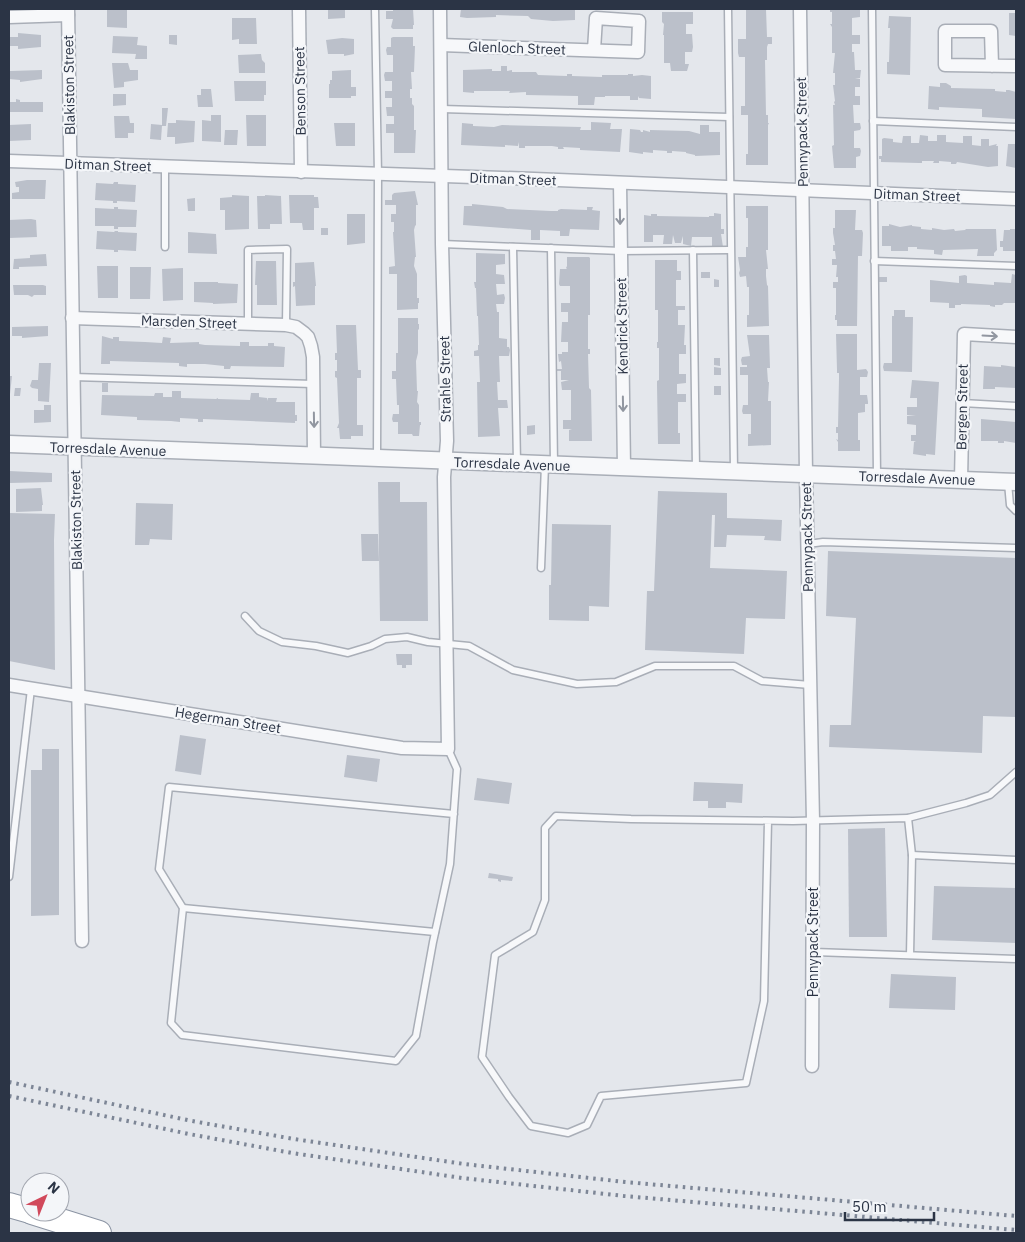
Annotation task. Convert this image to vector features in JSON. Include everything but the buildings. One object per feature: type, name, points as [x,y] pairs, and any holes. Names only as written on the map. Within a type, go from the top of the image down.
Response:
[{"type":"highway","points":[[63,1222],[99,1233]]},
{"type":"street","name":"Benson Street","points":[[298,9],[301,172]]},
{"type":"street","name":"Strahle Street","points":[[440,9],[443,177],[442,244],[447,441],[445,461],[448,749]]},
{"type":"street","name":"Pennypack Street","points":[[800,9],[813,821],[814,952],[812,1066]]},
{"type":"street","points":[[9,16],[68,12]]},
{"type":"street","name":"Blakiston Street","points":[[68,12],[82,941]]},
{"type":"street","points":[[992,66],[990,31],[944,31],[945,65],[992,66],[1016,66]]},
{"type":"street","name":"Glenloch Street","points":[[441,45],[594,50]]},
{"type":"street","name":"Ditman Street","points":[[9,161],[1016,199]]},
{"type":"street","name":"Kendrick Street","points":[[620,183],[624,468]]},
{"type":"street","name":"Marsden Street","points":[[72,318],[286,325],[296,327],[308,337],[311,346],[313,384]]},
{"type":"street","name":"Bergen Street","points":[[960,480],[964,334],[1016,337]]},
{"type":"street","points":[[313,384],[314,457]]},
{"type":"street","name":"Torresdale Avenue","points":[[9,444],[1012,482]]},
{"type":"street","name":"Hegerman Street","points":[[9,685],[402,748],[448,749]]},
{"type":"lane","points":[[375,9],[378,175],[377,459]]},
{"type":"lane","points":[[728,9],[734,472]]},
{"type":"lane","points":[[872,9],[877,476]]},
{"type":"lane","points":[[442,109],[729,117]]},
{"type":"lane","points":[[873,122],[1016,127]]},
{"type":"lane","points":[[165,167],[165,247]]},
{"type":"lane","points":[[442,244],[621,251],[730,250]]},
{"type":"lane","points":[[513,247],[517,464]]},
{"type":"lane","points":[[541,568],[550,465],[551,248]]},
{"type":"lane","points":[[248,324],[248,250],[287,249],[286,325]]},
{"type":"lane","points":[[693,250],[696,470]]},
{"type":"lane","points":[[874,261],[1016,266]]},
{"type":"lane","points":[[73,377],[313,384]]},
{"type":"lane","points":[[962,404],[1016,406]]},
{"type":"lane","points":[[1012,482],[1010,505],[1016,512]]},
{"type":"lane","points":[[808,544],[823,542],[1016,548]]},
{"type":"lane","points":[[245,616],[259,631],[282,642],[348,652],[371,646],[386,639],[407,637],[428,642],[469,646],[513,670],[577,684],[616,682],[655,666],[734,666],[762,681],[810,686]]},
{"type":"lane","points":[[9,877],[31,689]]},
{"type":"lane","points":[[448,749],[456,769],[454,814],[450,864],[435,932],[416,1036],[396,1061],[182,1035],[171,1023],[184,908],[158,869],[169,787],[454,814]]},
{"type":"lane","points":[[768,820],[764,1001],[746,1083],[601,1096],[587,1125],[568,1133],[531,1126],[482,1057],[495,955],[533,932],[545,900],[545,828],[556,816],[631,819],[768,820],[813,821],[908,818],[990,795],[1016,772]]},
{"type":"lane","points":[[908,818],[912,854],[910,955]]},
{"type":"lane","points":[[912,854],[1016,860]]},
{"type":"lane","points":[[184,908],[435,932]]},
{"type":"lane","points":[[814,952],[1016,958]]},
{"type":"railway","points":[[9,1082],[192,1121],[294,1139],[464,1164],[625,1182],[1016,1216]]},
{"type":"railway","points":[[9,1096],[189,1134],[292,1153],[462,1178],[624,1196],[1016,1230]]}]
